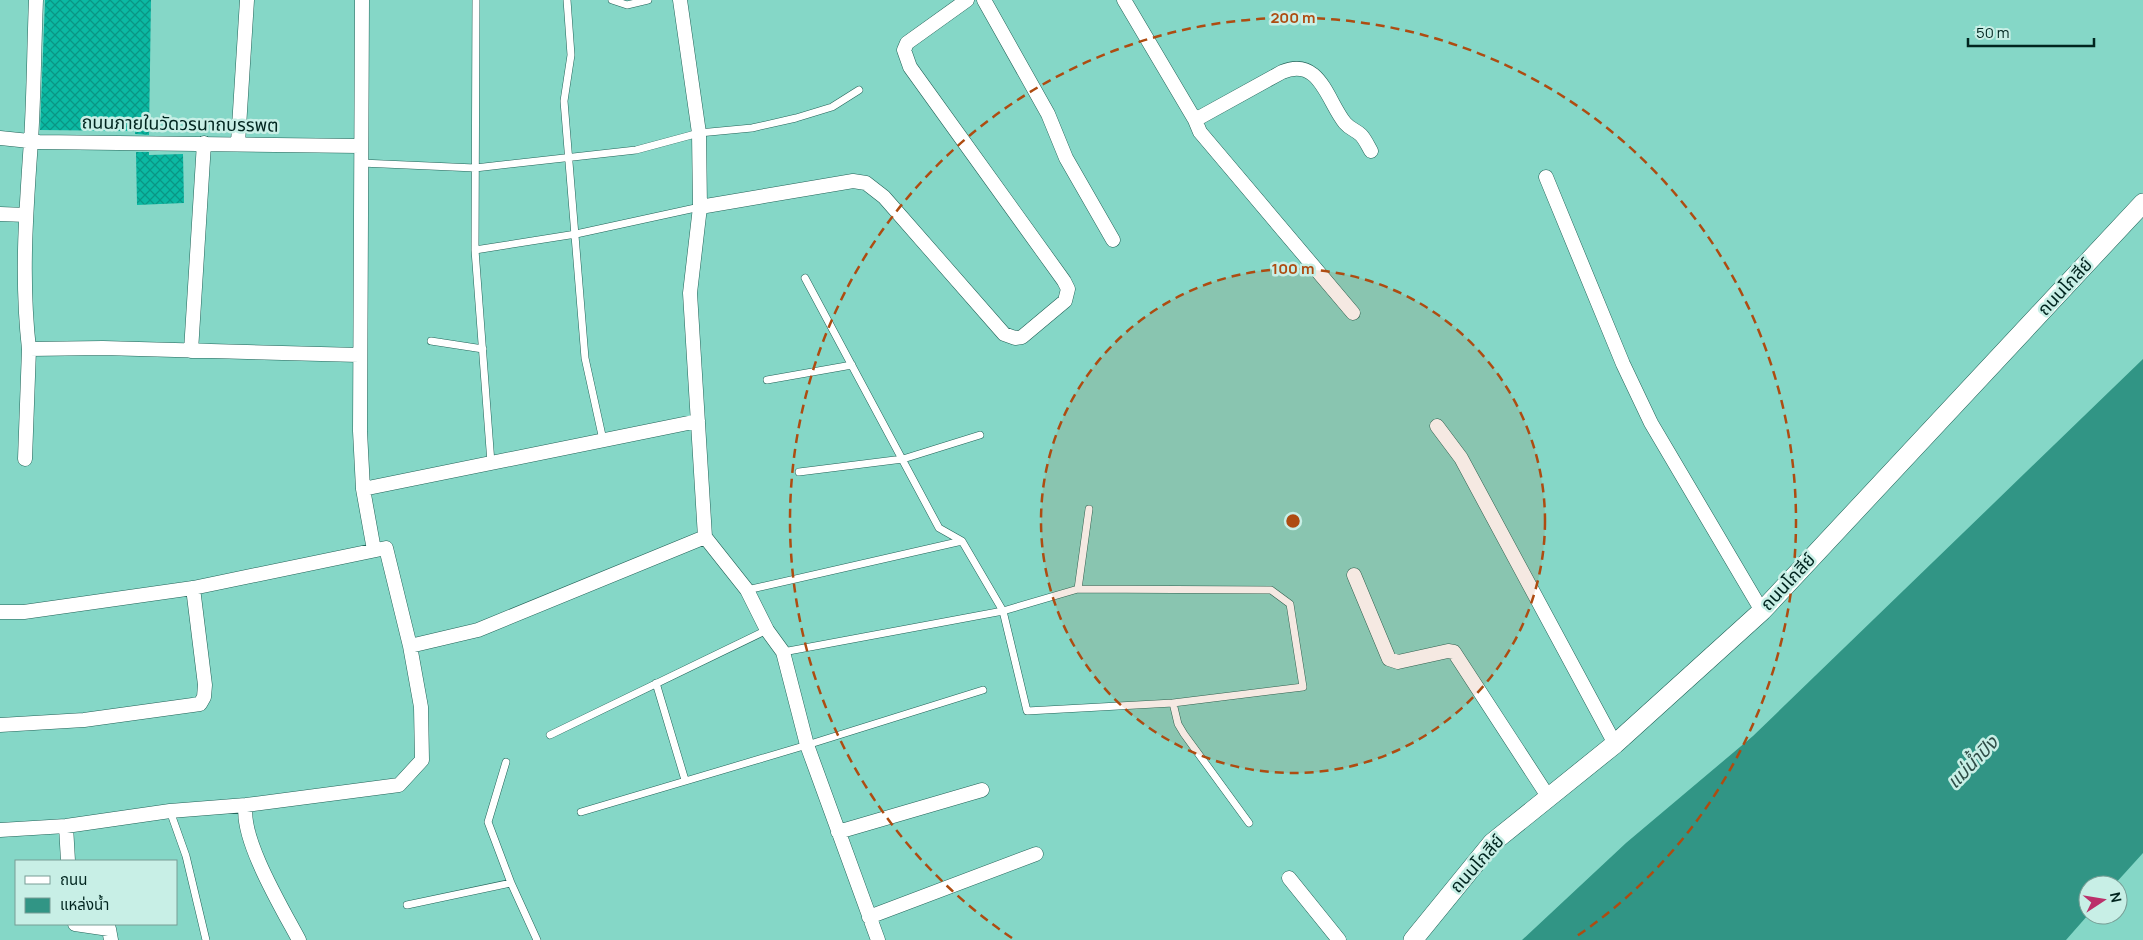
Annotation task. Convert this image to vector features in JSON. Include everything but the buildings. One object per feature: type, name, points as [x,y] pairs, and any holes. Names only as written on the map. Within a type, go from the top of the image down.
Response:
[{"type":"street","points":[[24,459],[29,349],[24,298],[26,214],[31,141],[36,0]]},
{"type":"street","points":[[238,144],[247,0]]},
{"type":"street","points":[[362,0],[360,431],[363,489],[374,550]]},
{"type":"street","points":[[680,0],[699,133],[700,207],[690,293],[705,537],[748,590],[767,630],[783,652],[807,745],[878,940]]},
{"type":"street","points":[[700,207],[854,181],[866,183],[884,197],[1004,334],[1010,337],[1022,337],[1065,301],[1068,289],[910,67],[904,50],[907,43],[967,0]]},
{"type":"street","points":[[984,0],[1048,114],[1066,158],[1113,240]]},
{"type":"street","points":[[1124,0],[1195,120],[1200,132],[1353,313]]},
{"type":"street","points":[[1195,120],[1282,72],[1292,68],[1302,68],[1312,72],[1345,123],[1362,136],[1372,151]]},
{"type":"street","name":"ถนนภายในวัดวรนาถบรรพต","points":[[0,138],[31,141],[360,146]]},
{"type":"street","points":[[191,351],[204,143]]},
{"type":"street","points":[[1546,177],[1623,364],[1651,423],[1762,611]]},
{"type":"street","name":"ถนนโกสีย์","points":[[1413,940],[1492,843],[1615,744],[1762,611],[2143,203]]},
{"type":"street","points":[[0,214],[26,214]]},
{"type":"street","points":[[29,349],[103,348],[360,355]]},
{"type":"street","points":[[363,489],[698,421]]},
{"type":"street","points":[[1437,426],[1461,458],[1615,744]]},
{"type":"street","points":[[410,646],[478,630],[705,537]]},
{"type":"street","points":[[0,612],[24,612],[193,588],[386,548],[410,646],[421,707],[422,760],[400,785],[246,805],[170,811],[66,826],[0,830]]},
{"type":"street","points":[[1354,575],[1389,659],[1398,662],[1448,651],[1454,652],[1549,798]]},
{"type":"street","points":[[0,725],[84,720],[200,704],[204,697],[205,685],[193,588]]},
{"type":"street","points":[[838,832],[982,790]]},
{"type":"street","points":[[246,805],[244,813],[254,848],[269,885],[300,940]]},
{"type":"street","points":[[66,826],[68,860]]},
{"type":"street","points":[[869,917],[1036,854]]},
{"type":"street","points":[[1289,878],[1340,940]]},
{"type":"street","points":[[82,925],[108,929],[111,940]]},
{"type":"lane","points":[[476,0],[476,250],[491,463]]},
{"type":"lane","points":[[567,0],[572,55],[564,102],[585,358],[604,440]]},
{"type":"lane","points":[[612,0],[628,5],[648,0]]},
{"type":"lane","points":[[361,163],[475,168],[636,150],[699,133],[752,128],[796,118],[832,107],[859,90]]},
{"type":"lane","points":[[476,250],[576,234],[700,207]]},
{"type":"lane","points":[[783,652],[1003,611],[1078,589],[1271,590],[1290,604],[1303,687],[1173,703],[1027,711],[1003,611],[962,540],[939,528],[805,278]]},
{"type":"lane","points":[[431,341],[483,349]]},
{"type":"lane","points":[[768,380],[852,364]]},
{"type":"lane","points":[[799,472],[903,459],[980,435]]},
{"type":"lane","points":[[1078,589],[1089,509]]},
{"type":"lane","points":[[748,590],[962,540]]},
{"type":"lane","points":[[550,736],[767,630]]},
{"type":"lane","points":[[656,683],[685,780]]},
{"type":"lane","points":[[581,812],[807,745],[983,690]]},
{"type":"lane","points":[[1173,703],[1178,724],[1184,734],[1249,823]]},
{"type":"lane","points":[[506,762],[488,822],[511,883],[537,940]]},
{"type":"lane","points":[[170,811],[186,856],[206,940]]},
{"type":"lane","points":[[407,905],[511,883]]},
{"type":"water","name":"แม่น้ำปิง","points":[[2143,359],[2143,853],[2123,875],[2078,875],[2079,925],[2066,940],[1522,940],[1626,843],[1753,736]]}]
